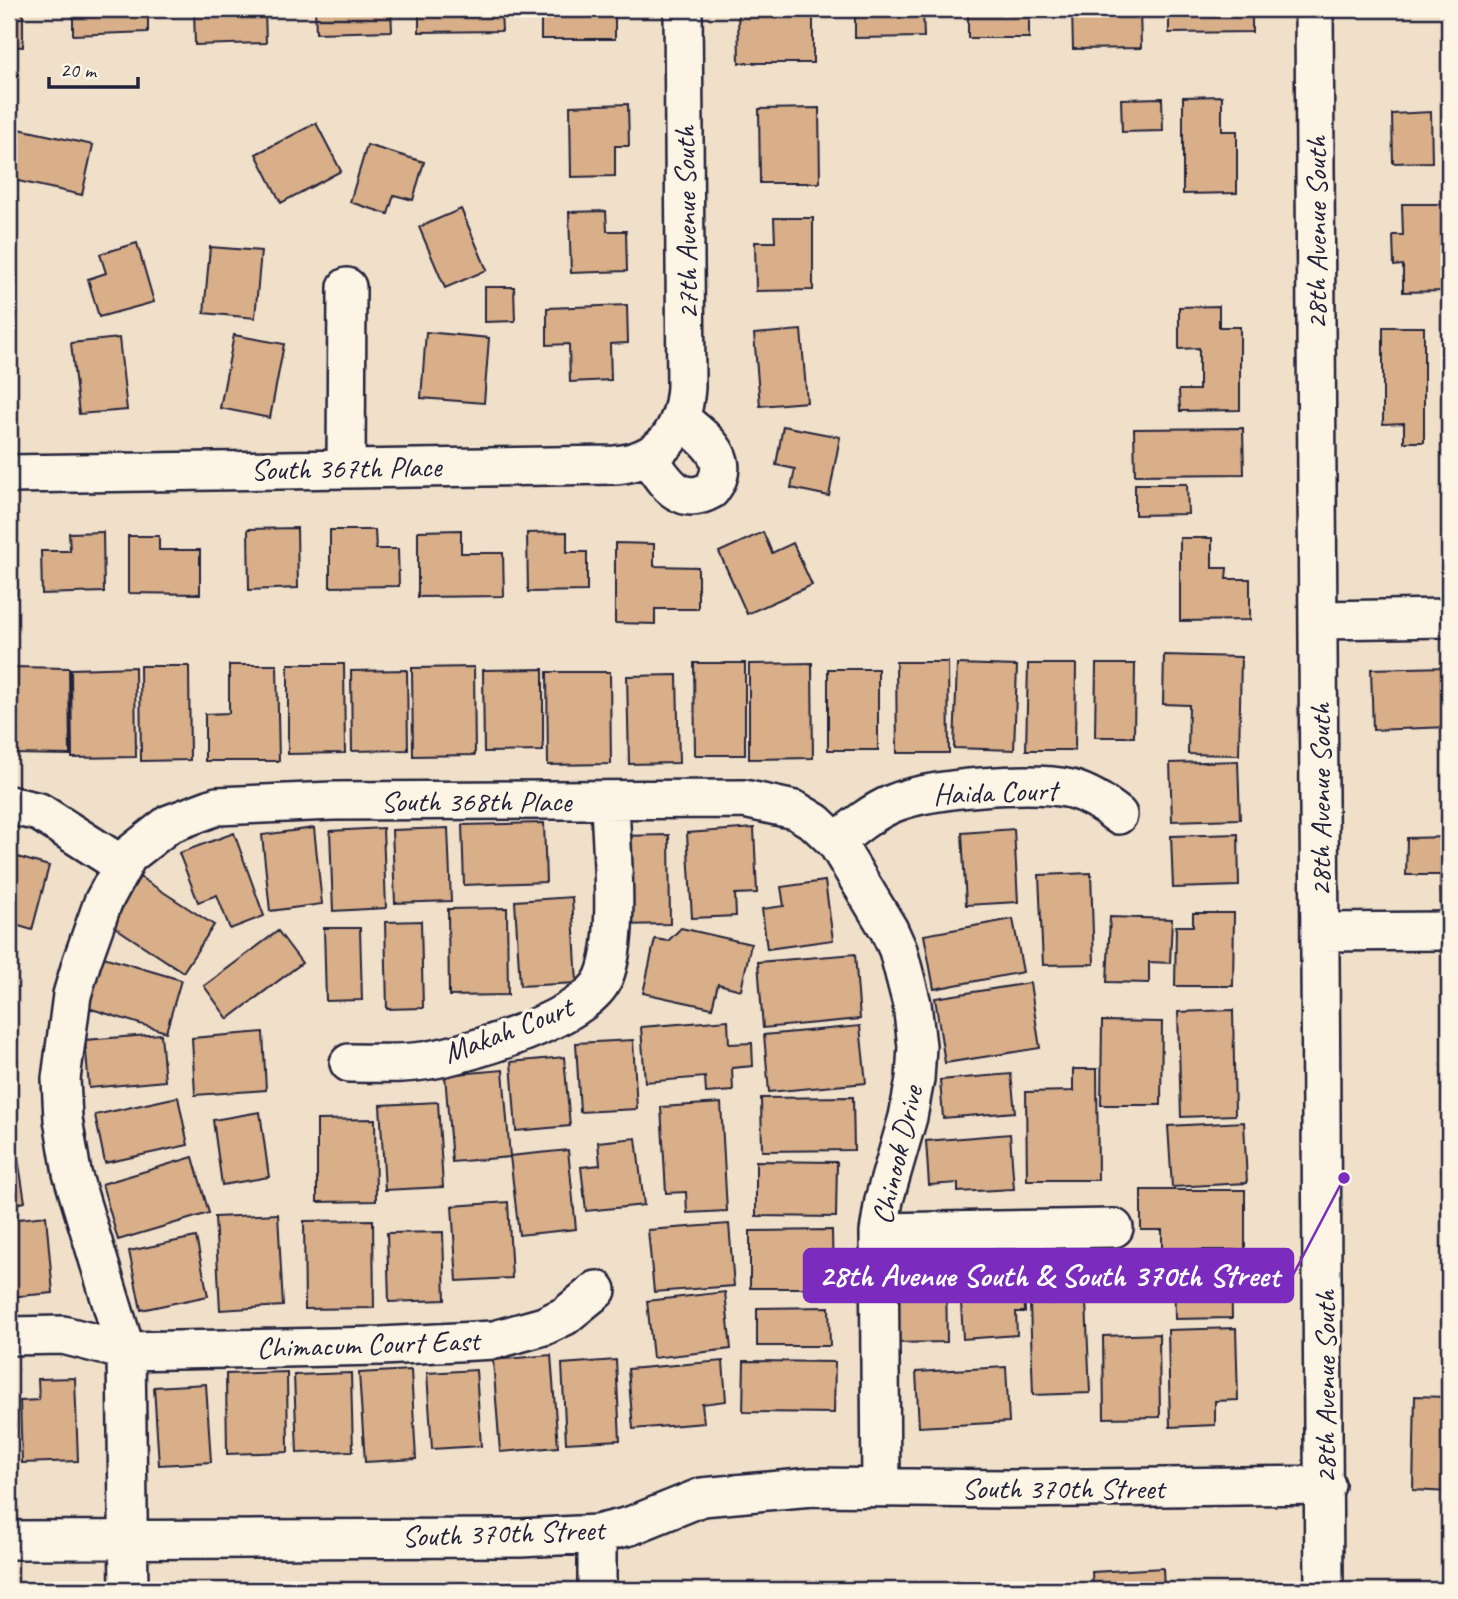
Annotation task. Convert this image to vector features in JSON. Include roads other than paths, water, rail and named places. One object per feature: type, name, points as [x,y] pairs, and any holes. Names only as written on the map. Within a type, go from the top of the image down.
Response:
[{"type":"street","name":"27th Avenue South","points":[[668,437],[687,355],[683,9]]},
{"type":"street","name":"28th Avenue South","points":[[1314,9],[1326,1485],[1324,1590]]},
{"type":"street","points":[[346,467],[347,287]]},
{"type":"street","name":"South 367th Place","points":[[9,474],[615,465],[668,437]]},
{"type":"street","points":[[1319,620],[1449,618]]},
{"type":"street","name":"Haida Court","points":[[836,842],[859,824],[894,803],[959,788],[1070,789],[1094,797],[1118,815]]},
{"type":"street","name":"South 368th Place","points":[[129,1590],[126,1350],[72,1173],[61,1101],[64,1041],[72,995],[92,932],[122,865],[136,848],[159,830],[191,813],[217,806],[333,801],[718,799],[771,802],[807,817],[836,842]]},
{"type":"street","name":"Makah Court","points":[[349,1063],[413,1062],[460,1054],[561,1015],[593,993],[603,979],[610,952],[610,801]]},
{"type":"street","points":[[9,805],[39,812],[122,865]]},
{"type":"street","name":"Chinook Drive","points":[[836,842],[859,876],[898,950],[916,1027],[912,1097],[888,1182],[879,1232],[881,1487]]},
{"type":"street","points":[[1321,932],[1449,931]]},
{"type":"street","points":[[879,1232],[1114,1228]]},
{"type":"street","name":"Chimacum Court East","points":[[9,1336],[62,1335],[126,1350],[381,1346],[494,1340],[544,1326],[582,1305],[597,1290]]},
{"type":"street","name":"South 370th Street","points":[[9,1540],[520,1538],[597,1534],[630,1526],[702,1497],[812,1487],[1155,1489],[1326,1485]]},
{"type":"street","points":[[597,1534],[597,1590]]},
{"type":"place","name":"28th Avenue South & South 370th Street","points":[[1344,1178]]}]
